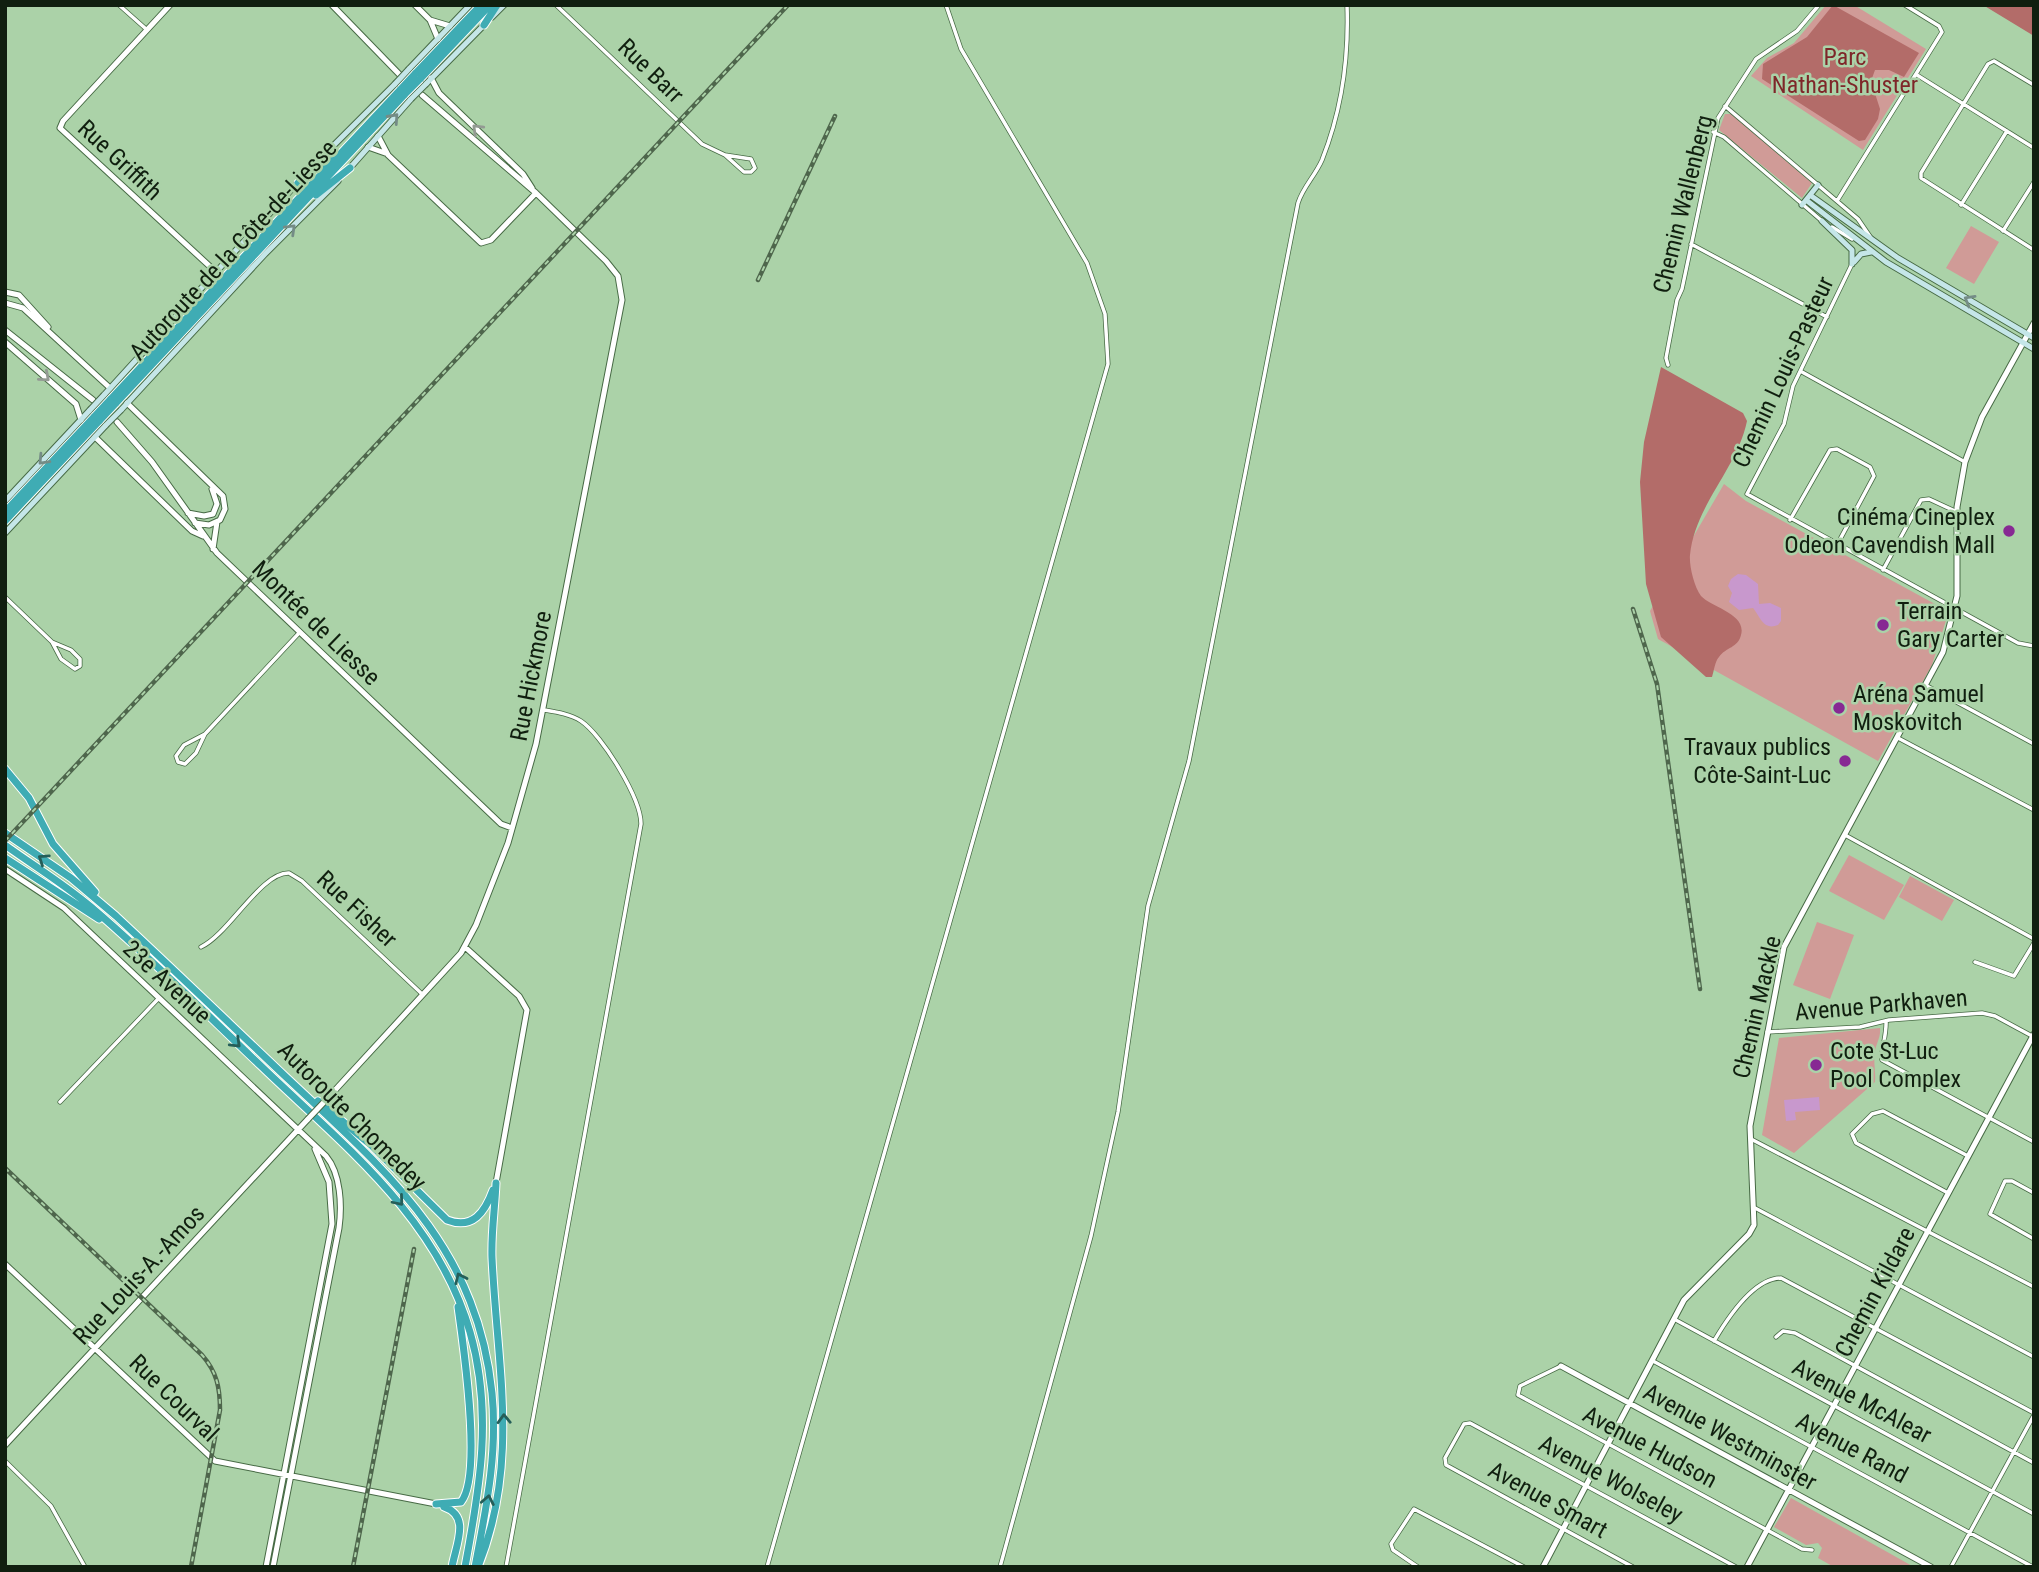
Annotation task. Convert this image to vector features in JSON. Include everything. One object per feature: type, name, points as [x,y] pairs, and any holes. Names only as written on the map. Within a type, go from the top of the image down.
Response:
[{"type":"highway","name":"Autoroute de la Côte-de-Liesse","points":[[112,402],[288,218],[481,5]]},
{"type":"highway","name":"Autoroute de la Côte-de-Liesse","points":[[417,77],[490,5]]},
{"type":"highway","points":[[484,26],[497,5]]},
{"type":"highway","name":"Autoroute de la Côte-de-Liesse","points":[[5,522],[358,134],[403,92]]},
{"type":"highway","points":[[298,183],[358,134]]},
{"type":"highway","points":[[288,218],[350,168]]},
{"type":"highway","name":"Autoroute de la Côte-de-Liesse","points":[[5,512],[98,418]]},
{"type":"highway","points":[[5,769],[29,798],[52,844],[116,916]]},
{"type":"highway","name":"Autoroute Chomedey","points":[[5,833],[71,878],[116,916],[409,1197],[439,1238],[469,1298],[488,1367],[494,1419],[492,1475],[477,1567]]},
{"type":"highway","name":"Autoroute Chomedey","points":[[5,845],[77,895],[125,937],[390,1191],[426,1237],[456,1293],[478,1362],[484,1419],[482,1471],[465,1567]]},
{"type":"highway","points":[[5,858],[125,937]]},
{"type":"highway","points":[[279,1070],[365,1139],[443,1218],[458,1223],[476,1219],[487,1207],[496,1183]]},
{"type":"highway","points":[[477,1567],[494,1521],[504,1449],[492,1260],[496,1183]]},
{"type":"highway","points":[[436,1504],[461,1502],[466,1495],[469,1391],[456,1293]]},
{"type":"highway","points":[[436,1504],[455,1511],[461,1520],[452,1567]]},
{"type":"main road","points":[[5,533],[95,437],[98,418],[112,402],[110,388],[298,183],[403,92],[417,77],[438,39],[470,5]]},
{"type":"main road","points":[[417,77],[431,78],[504,5]]},
{"type":"main road","points":[[112,402],[127,403],[265,254],[350,168],[378,136],[403,92]]},
{"type":"main road","points":[[1806,200],[1818,185]]},
{"type":"main road","points":[[1806,200],[2031,336]]},
{"type":"main road","points":[[1806,200],[1872,252],[2034,349]]},
{"type":"main road","points":[[1822,221],[1853,250],[1852,264]]},
{"type":"main road","points":[[1852,264],[1861,254],[1872,252]]},
{"type":"main road","points":[[5,501],[80,420],[98,418]]},
{"type":"street","points":[[119,5],[147,30]]},
{"type":"street","name":"Rue Griffith","points":[[170,5],[65,118],[60,128],[217,272]]},
{"type":"street","points":[[332,5],[399,74]]},
{"type":"street","points":[[415,5],[430,20],[438,39]]},
{"type":"street","name":"Rue Barr","points":[[556,5],[702,144],[725,155],[744,172],[751,172],[755,168],[751,159],[725,155]]},
{"type":"street","points":[[767,1567],[1108,365],[1105,314],[1091,271],[961,49],[946,5]]},
{"type":"street","points":[[1000,1567],[1091,1236],[1118,1112],[1146,915],[1189,761],[1298,203],[1322,160],[1343,89],[1348,57],[1347,5]]},
{"type":"street","name":"Chemin Wallenberg","points":[[1668,365],[1666,358],[1675,311],[1713,132],[1725,106],[1756,60],[1797,31],[1819,5]]},
{"type":"street","points":[[1837,201],[1942,32],[1938,26],[1905,5]]},
{"type":"street","points":[[430,20],[450,26]]},
{"type":"street","points":[[2034,85],[1994,61],[1988,64],[1921,173],[1921,178],[2034,250]]},
{"type":"street","points":[[1917,75],[2034,148]]},
{"type":"street","points":[[431,78],[439,93],[523,174],[536,193]]},
{"type":"street","points":[[422,95],[536,193]]},
{"type":"street","points":[[1725,106],[1861,222],[1873,241]]},
{"type":"street","points":[[1961,205],[2007,131]]},
{"type":"street","points":[[1713,132],[1724,137],[1806,200],[1822,221],[1861,243]]},
{"type":"street","points":[[378,136],[388,155],[482,243],[491,240],[536,193]]},
{"type":"street","points":[[368,147],[388,155]]},
{"type":"street","points":[[2003,231],[2034,182]]},
{"type":"street","name":"Rue Hickmore","points":[[298,1129],[423,996],[465,947],[512,828],[544,710],[623,296],[618,276],[611,265],[536,193]]},
{"type":"street","points":[[1691,244],[1827,317]]},
{"type":"street","name":"Chemin Louis-Pasteur","points":[[1790,520],[1747,495],[1784,424],[1791,391],[1852,264]]},
{"type":"street","points":[[5,292],[19,295],[58,340]]},
{"type":"street","points":[[5,303],[20,306],[110,388]]},
{"type":"street","name":"Chemin Mackle","points":[[1543,1567],[1632,1404],[1687,1295],[1751,1232],[1755,1208],[1749,1139],[1785,943],[1927,686],[1945,648],[1955,609],[1959,573],[1957,512],[1965,461],[1982,417],[2023,343],[2031,336],[2034,323]]},
{"type":"street","points":[[5,330],[93,400]]},
{"type":"street","points":[[5,342],[78,406],[80,420]]},
{"type":"street","points":[[1801,371],[1965,461]]},
{"type":"street","points":[[127,403],[225,502],[224,514],[218,522],[214,549]]},
{"type":"street","name":"Montée de Liesse","points":[[117,422],[152,461],[214,549],[501,824],[512,828]]},
{"type":"street","points":[[95,437],[193,533],[205,537]]},
{"type":"street","points":[[1837,545],[1874,476],[1870,467],[1837,449],[1830,450],[1790,520],[2021,645],[2034,646]]},
{"type":"street","points":[[188,513],[205,516],[215,512],[217,501],[211,486]]},
{"type":"street","points":[[1883,570],[1921,500],[1928,499],[1957,512]]},
{"type":"street","points":[[195,523],[209,525],[218,522]]},
{"type":"street","points":[[5,597],[52,642],[68,667],[75,669],[80,666],[80,659],[71,650],[52,642]]},
{"type":"street","points":[[205,733],[191,759],[185,764],[179,763],[178,752],[205,733],[300,632]]},
{"type":"street","points":[[1927,686],[2034,744]]},
{"type":"street","points":[[506,1567],[642,824],[633,793],[590,729],[573,717],[544,710]]},
{"type":"street","points":[[1898,738],[2034,810]]},
{"type":"street","points":[[1845,835],[2034,941],[2014,976],[1975,962]]},
{"type":"street","name":"23e Avenue","points":[[5,869],[51,897],[298,1129],[310,1142],[329,1182],[332,1218],[273,1551]]},
{"type":"street","name":"Rue Fisher","points":[[201,947],[216,937],[273,877],[289,873],[302,881],[423,996]]},
{"type":"street","points":[[465,947],[519,996],[527,1010],[496,1183]]},
{"type":"street","points":[[60,1102],[159,998]]},
{"type":"street","name":"Avenue Parkhaven","points":[[1767,1031],[1860,1027],[1886,1021],[1987,1013],[2033,1036]]},
{"type":"street","points":[[1886,1021],[1887,1040],[1881,1059],[2033,1141]]},
{"type":"street","name":"Chemin Kildare","points":[[1747,1567],[2033,1036]]},
{"type":"street","points":[[1948,1193],[1852,1140],[1852,1135],[1872,1114],[1883,1111],[1968,1156]]},
{"type":"street","name":"Rue Louis-A.-Amos","points":[[5,1445],[298,1129]]},
{"type":"street","points":[[1749,1139],[1764,1143],[2034,1287]]},
{"type":"street","points":[[2034,1193],[2009,1180],[1996,1196],[1990,1209],[1993,1217],[2034,1239]]},
{"type":"street","points":[[1755,1208],[2034,1357]]},
{"type":"street","name":"Rue Courval","points":[[5,1264],[215,1461],[436,1504]]},
{"type":"street","points":[[1714,1341],[1729,1317],[1763,1283],[1774,1278],[1789,1280],[2034,1414],[1951,1567]]},
{"type":"street","name":"Avenue McAlear","points":[[1674,1319],[2034,1514]]},
{"type":"street","points":[[1776,1338],[1788,1331],[2034,1463]]},
{"type":"street","name":"Avenue Rand","points":[[1653,1361],[2033,1567]]},
{"type":"street","name":"Avenue Westminster","points":[[1518,1395],[1520,1386],[1562,1366],[1931,1567]]},
{"type":"street","name":"Avenue Hudson","points":[[1518,1395],[1802,1549],[1812,1550]]},
{"type":"street","name":"Avenue Wolseley","points":[[1446,1465],[1445,1458],[1461,1428],[1470,1423],[1736,1567]]},
{"type":"street","points":[[5,1461],[51,1506],[85,1567]]},
{"type":"street","name":"Avenue Smart","points":[[1446,1465],[1633,1567]]},
{"type":"street","points":[[1418,1567],[1391,1548],[1411,1510],[1418,1510],[1524,1567]]},
{"type":"street","points":[[266,1567],[273,1551]]},
{"type":"street","points":[[273,1551],[273,1567]]},
{"type":"green space","name":"Parc Nathan-Shuster","points":[[1826,5],[1854,5],[1926,49],[1863,150],[1751,76],[1767,58],[1794,43]]},
{"type":"green space","name":"Parc Nathan-Shuster","points":[[1833,5],[1919,53],[1904,77],[1889,70],[1875,70],[1871,81],[1880,109],[1878,119],[1865,140],[1859,141],[1762,79],[1763,64],[1807,37]]},
{"type":"green space","points":[[1983,5],[2034,5],[2034,36]]},
{"type":"green space","points":[[1725,114],[1732,114],[1812,183],[1802,198],[1719,130]]},
{"type":"green space","points":[[1971,226],[1999,242],[1974,284],[1946,268]]},
{"type":"green space","points":[[1661,367],[1743,413],[1747,421],[1735,455],[1700,520],[1690,555],[1692,576],[1701,596],[1734,616],[1741,628],[1737,643],[1718,659],[1712,677],[1706,677],[1661,637],[1646,584],[1640,482],[1644,442]]},
{"type":"green space","points":[[1724,484],[1746,501],[1946,610],[1948,614],[1932,665],[1878,761],[1658,639],[1650,611]]},
{"type":"green space","points":[[1849,855],[1904,885],[1884,920],[1829,891]]},
{"type":"green space","points":[[1910,876],[1954,900],[1942,921],[1899,897]]},
{"type":"green space","points":[[1817,922],[1854,935],[1830,999],[1793,985]]},
{"type":"green space","points":[[1880,1028],[1874,1055],[1875,1082],[1794,1153],[1762,1135],[1779,1038]]},
{"type":"green space","points":[[1791,1498],[1914,1567],[1834,1567],[1818,1558],[1822,1548],[1818,1543],[1806,1545],[1774,1527]]},
{"type":"shaded area","points":[[1738,574],[1746,575],[1758,584],[1759,604],[1770,603],[1781,608],[1781,621],[1778,625],[1769,626],[1762,622],[1753,608],[1739,610],[1729,602],[1732,593],[1728,586],[1731,579]]},
{"type":"shaded area","points":[[1819,1097],[1820,1110],[1795,1112],[1796,1120],[1786,1121],[1784,1100]]},
{"type":"railway","points":[[5,841],[788,5]]},
{"type":"railway","points":[[758,280],[835,116]]},
{"type":"railway","points":[[1633,609],[1657,684],[1700,989]]},
{"type":"railway","points":[[5,1168],[202,1355],[214,1374],[220,1410],[191,1567]]},
{"type":"railway","points":[[353,1567],[414,1249]]},
{"type":"place","name":"Cinéma Cineplex Odeon Cavendish Mall","points":[[2009,531]]},
{"type":"place","name":"Terrain Gary Carter","points":[[1883,625]]},
{"type":"place","name":"Aréna Samuel Moskovitch","points":[[1839,708]]},
{"type":"place","name":"Travaux publics Côte-Saint-Luc","points":[[1845,761]]},
{"type":"place","name":"Cote St-Luc Pool Complex","points":[[1816,1065]]}]
